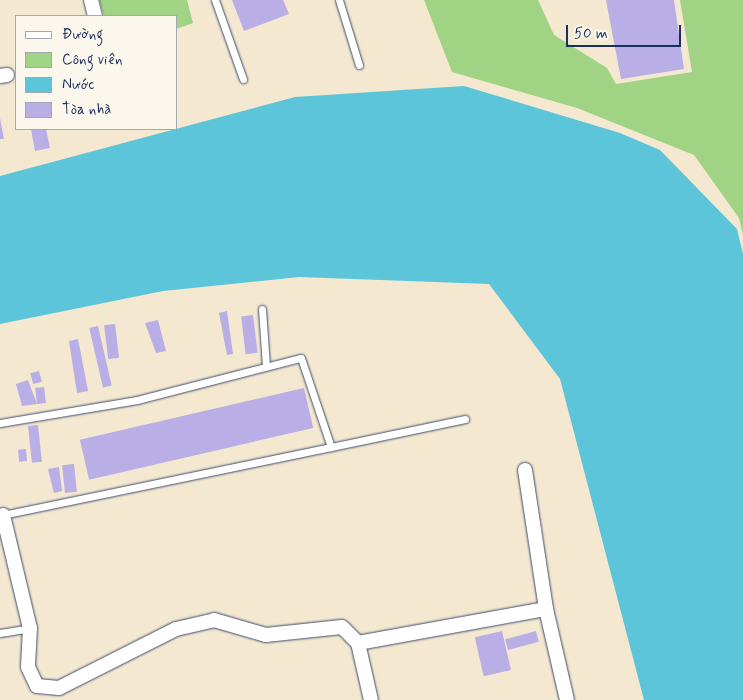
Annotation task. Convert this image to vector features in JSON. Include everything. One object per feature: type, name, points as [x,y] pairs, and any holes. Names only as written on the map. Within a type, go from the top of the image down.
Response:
[{"type":"street","points":[[91,0],[95,15]]},
{"type":"street","points":[[525,470],[546,609],[567,700]]},
{"type":"street","points":[[1,516],[30,628],[31,679],[48,690],[204,620],[223,621],[266,635],[342,627],[358,643],[371,700]]},
{"type":"street","points":[[358,643],[546,609]]},
{"type":"lane","points":[[215,0],[243,79]]},
{"type":"lane","points":[[339,0],[359,65]]},
{"type":"lane","points":[[262,309],[266,366]]},
{"type":"lane","points":[[0,423],[137,400],[301,358],[330,447]]},
{"type":"lane","points":[[1,516],[465,419]]},
{"type":"lane","points":[[0,632],[30,628]]},
{"type":"green space","points":[[99,0],[187,0],[193,23],[178,28],[178,15],[104,15]]},
{"type":"green space","points":[[424,0],[538,0],[554,35],[607,68],[616,84],[692,72],[680,0],[743,0],[743,235],[739,218],[694,155],[577,108],[452,72]]},
{"type":"water","points":[[464,86],[620,133],[660,150],[737,229],[743,254],[743,700],[644,700],[560,379],[489,284],[299,277],[163,291],[0,324],[0,176],[172,130],[178,130],[178,128],[295,97]]},
{"type":"building","points":[[232,0],[283,0],[289,14],[244,31]]},
{"type":"building","points":[[606,0],[674,0],[684,69],[621,79]]},
{"type":"building","points":[[0,118],[4,139],[0,139]]},
{"type":"building","points":[[31,130],[46,130],[50,148],[35,151]]},
{"type":"building","points":[[227,311],[233,354],[227,355],[219,313]]},
{"type":"building","points":[[253,315],[258,353],[246,354],[241,316]]},
{"type":"building","points":[[158,320],[166,351],[156,353],[145,323]]},
{"type":"building","points":[[115,324],[119,358],[108,359],[104,325]]},
{"type":"building","points":[[98,326],[112,385],[103,387],[89,328]]},
{"type":"building","points":[[78,339],[88,391],[77,393],[69,341]]},
{"type":"building","points":[[39,371],[42,382],[33,384],[30,373]]},
{"type":"building","points":[[28,380],[37,404],[22,406],[16,384]]},
{"type":"building","points":[[44,387],[46,403],[37,404],[35,388]]},
{"type":"building","points":[[304,388],[313,428],[89,480],[80,440]]},
{"type":"building","points":[[38,425],[42,462],[32,463],[28,426]]},
{"type":"building","points":[[26,449],[27,461],[19,462],[18,450]]},
{"type":"building","points":[[74,464],[77,492],[65,493],[62,465]]},
{"type":"building","points":[[59,467],[62,491],[54,493],[48,469]]},
{"type":"building","points":[[502,631],[511,670],[484,676],[475,637]]},
{"type":"building","points":[[536,631],[539,642],[508,650],[505,639]]}]
